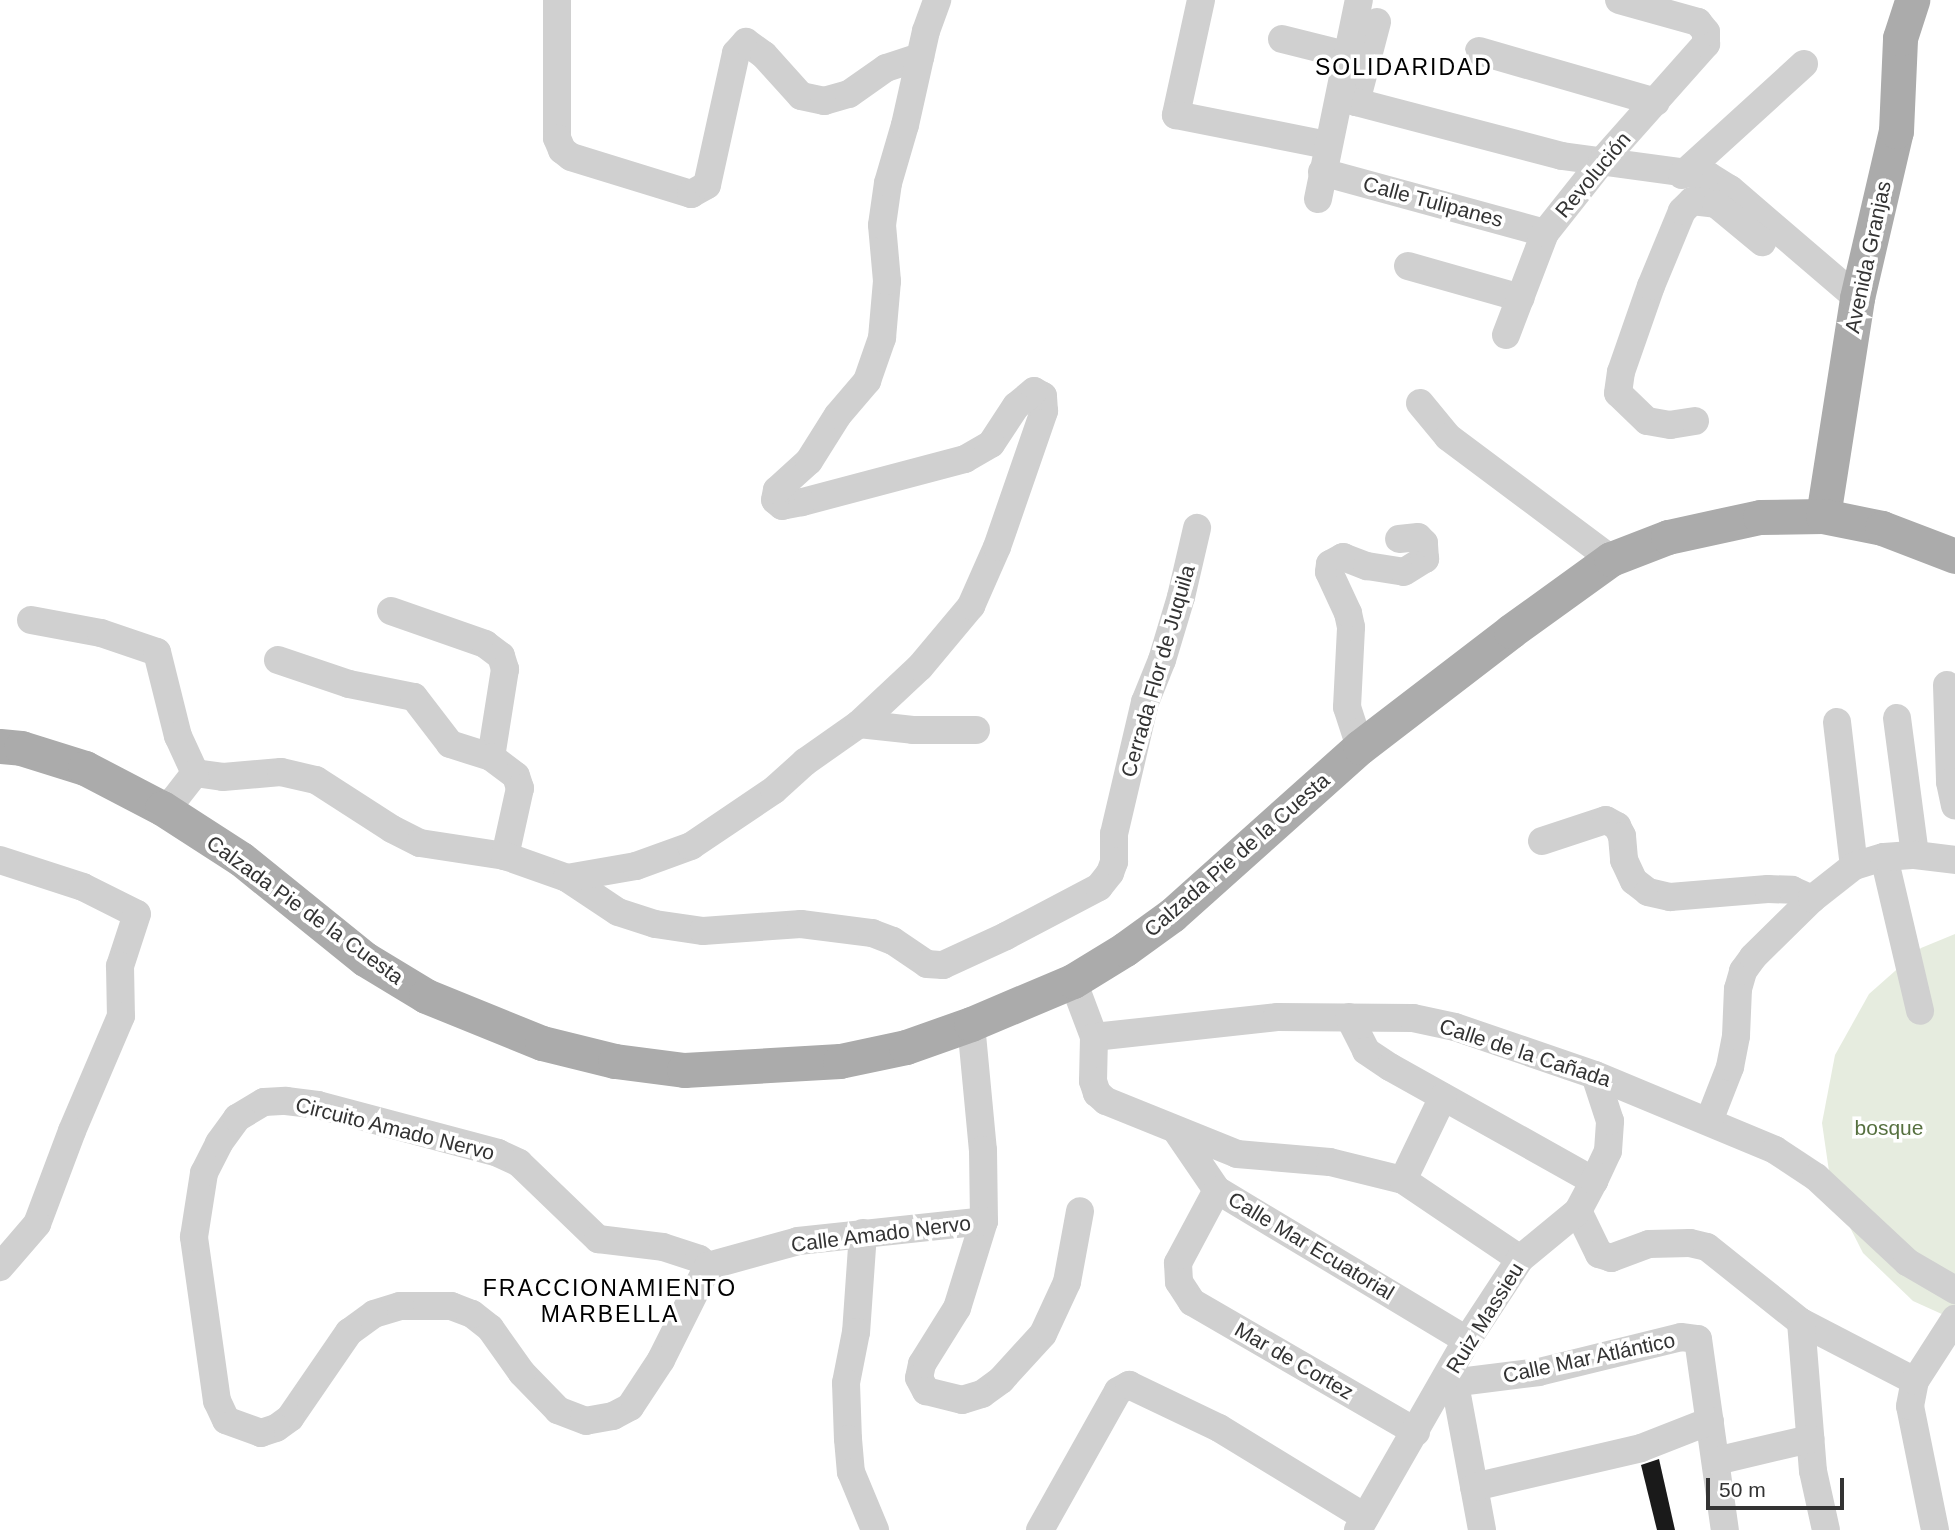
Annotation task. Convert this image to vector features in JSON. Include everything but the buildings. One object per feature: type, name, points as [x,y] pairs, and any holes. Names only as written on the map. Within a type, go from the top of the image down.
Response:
[{"type":"main road","name":"Avenida Granjas","points":[[1824,516],[1855,308],[1896,131],[1900,37],[1912,0]]},
{"type":"main road","name":"Calzada Pie de la Cuesta","points":[[0,747],[21,748],[85,768],[162,808],[241,859],[365,959],[426,996],[542,1043],[615,1060],[684,1070],[840,1061],[906,1047],[971,1024],[1073,981],[1125,949],[1172,915],[1360,747],[1511,631],[1611,559],[1668,537],[1760,517],[1824,516],[1882,528],[1955,556]]},
{"type":"street","points":[[557,0],[557,138],[562,150],[571,157],[691,194],[707,185],[736,53],[746,42],[764,55],[801,96],[824,101],[849,94],[886,68],[920,57]]},
{"type":"street","points":[[195,773],[223,778],[281,772],[316,780],[392,829],[420,842],[505,856],[567,878],[636,866],[691,846],[774,790],[805,762],[859,724],[920,667],[971,606],[997,547],[1044,411],[1043,396],[1034,391],[1016,406],[991,444],[965,459],[802,502],[782,506],[775,500],[777,490],[809,461],[838,415],[867,381],[882,338],[887,281],[882,225],[888,183],[937,0]]},
{"type":"street","name":"Calle Tulipanes","points":[[1201,0],[1176,115],[1322,172],[1545,233]]},
{"type":"street","name":"Revolución","points":[[1506,335],[1545,233],[1602,161],[1706,44],[1706,32],[1698,22],[1619,0]]},
{"type":"street","points":[[1368,11],[1356,102],[1562,156],[1682,175],[1709,176],[1730,189],[1855,308]]},
{"type":"street","points":[[1322,172],[1346,55],[1368,11]]},
{"type":"street","points":[[1282,38],[1346,55]]},
{"type":"street","points":[[1479,51],[1656,102]]},
{"type":"street","points":[[1682,175],[1804,64]]},
{"type":"street","points":[[1695,421],[1670,425],[1647,421],[1618,393],[1621,372],[1682,211],[1692,201],[1716,204],[1855,308]]},
{"type":"street","points":[[1408,266],[1521,298]]},
{"type":"street","points":[[1420,403],[1448,437],[1611,559]]},
{"type":"street","name":"Cerrada Flor de Juquila","points":[[567,878],[618,912],[655,924],[703,931],[801,924],[872,933],[893,941],[927,964],[943,965],[1006,936],[1099,887],[1110,873],[1114,862],[1114,834],[1145,702],[1177,610],[1197,528]]},
{"type":"street","points":[[1360,747],[1347,707],[1351,627],[1348,613],[1329,572],[1329,564],[1334,559],[1343,557],[1367,566],[1404,572],[1424,559],[1426,553],[1418,537],[1399,539]]},
{"type":"street","points":[[391,611],[485,644],[501,656],[505,669],[491,757]]},
{"type":"street","points":[[31,620],[101,634],[157,652],[178,736],[195,773]]},
{"type":"street","points":[[278,660],[349,684],[414,697],[450,744],[491,757],[516,776],[520,788],[505,856]]},
{"type":"street","points":[[1947,685],[1950,782],[1955,805]]},
{"type":"street","points":[[1897,719],[1915,855]]},
{"type":"street","points":[[1838,722],[1854,866]]},
{"type":"street","points":[[859,724],[912,730],[976,730]]},
{"type":"street","points":[[162,808],[174,800],[195,773]]},
{"type":"street","points":[[1542,841],[1606,820],[1617,826],[1622,835],[1625,860],[1634,881],[1648,892],[1670,897],[1780,889],[1792,890],[1812,899]]},
{"type":"street","points":[[1709,1121],[1731,1067],[1736,1037],[1738,989],[1743,971],[1753,957],[1812,899],[1854,866],[1884,857],[1915,855],[1955,860]]},
{"type":"street","points":[[1884,857],[1920,1011]]},
{"type":"street","points":[[0,860],[83,887],[137,914],[120,966],[121,1016],[37,1224],[0,1267]]},
{"type":"street","points":[[1073,981],[1094,1037],[1093,1081],[1097,1093],[1106,1101],[1237,1154],[1330,1162],[1403,1180],[1520,1259]]},
{"type":"street","name":"Calle de la Cañada","points":[[1094,1037],[1277,1017],[1413,1018],[1455,1027],[1595,1075],[1775,1150],[1816,1177],[1907,1262],[1955,1290]]},
{"type":"street","points":[[1349,1017],[1366,1051],[1594,1181]]},
{"type":"street","name":"Calle Amado Nervo","points":[[708,1266],[798,1241],[984,1222],[983,1150],[971,1024]]},
{"type":"street","name":"Ruiz Massieu","points":[[1362,1524],[1416,1432],[1449,1384],[1467,1340],[1520,1259],[1559,1230],[1578,1211],[1594,1181],[1608,1151],[1610,1121],[1595,1075]]},
{"type":"street","points":[[1403,1180],[1443,1097]]},
{"type":"street","name":"Circuito Amado Nervo","points":[[286,1101],[318,1105],[498,1153],[519,1163],[598,1239],[663,1247],[699,1259],[708,1266],[645,1387],[630,1407],[613,1416],[586,1420],[558,1410],[523,1373],[491,1328],[472,1314],[450,1306],[400,1306],[374,1314],[349,1332],[290,1418],[261,1433],[226,1420],[217,1401],[194,1237],[204,1173],[219,1143],[237,1118],[264,1102],[286,1101]]},
{"type":"street","name":"Calle Mar Ecuatorial","points":[[1176,1130],[1217,1190],[1467,1340]]},
{"type":"street","name":"Mar de Cortez","points":[[1217,1190],[1178,1263],[1179,1282],[1192,1302],[1416,1432]]},
{"type":"street","points":[[1578,1211],[1599,1254],[1611,1258],[1649,1244],[1690,1243],[1707,1247],[1801,1322],[1915,1381]]},
{"type":"street","points":[[984,1222],[957,1308],[922,1364],[919,1378],[926,1391],[945,1398],[962,1400],[982,1394],[1001,1381],[1043,1334],[1067,1282],[1080,1212]]},
{"type":"street","points":[[863,1233],[856,1332],[846,1383],[847,1411],[851,1472],[875,1530]]},
{"type":"street","points":[[1935,1530],[1910,1406],[1915,1381],[1955,1319]]},
{"type":"street","points":[[1801,1322],[1813,1471],[1826,1530]]},
{"type":"street","name":"Calle Mar Atlántico","points":[[1449,1384],[1539,1373],[1681,1337],[1698,1339],[1725,1530]]},
{"type":"street","points":[[1449,1384],[1482,1530]]},
{"type":"street","points":[[1040,1530],[1118,1391],[1129,1385],[1219,1428],[1362,1524]]},
{"type":"street","points":[[1474,1487],[1640,1448],[1710,1421]]},
{"type":"street","points":[[1716,1461],[1810,1438]]},
{"type":"green space","name":"bosque","points":[[1955,934],[1955,1320],[1913,1301],[1863,1253],[1832,1192],[1822,1123],[1835,1055],[1869,994],[1921,948]]},
{"type":"district","name":"SOLIDARIDAD","points":[[1404,67]]},
{"type":"district","name":"FRACCIONAMIENTO MARBELLA","points":[[610,1301]]}]
